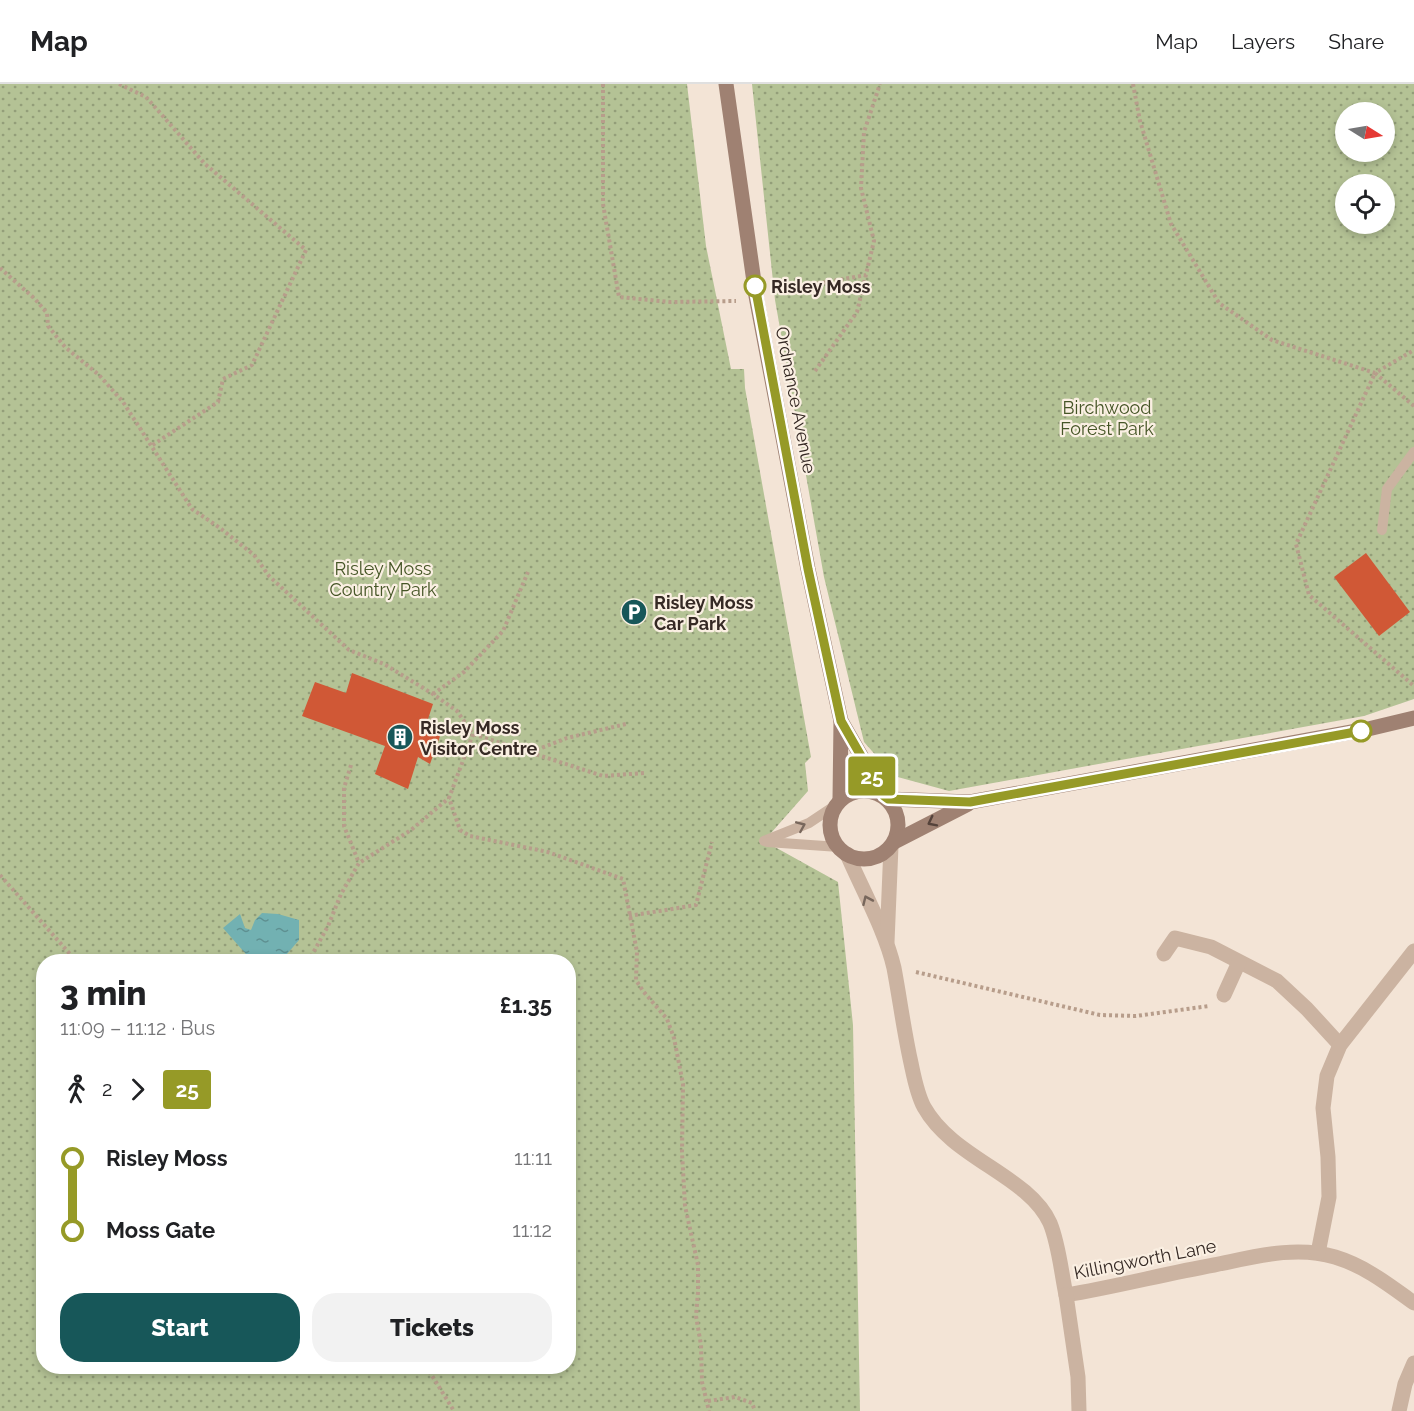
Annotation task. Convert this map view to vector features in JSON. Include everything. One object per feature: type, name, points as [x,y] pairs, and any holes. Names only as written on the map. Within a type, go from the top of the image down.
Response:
[{"type":"street","name":"Ordnance Avenue","points":[[726,84],[756,296],[808,569],[841,721],[838,803]]},
{"type":"street","points":[[886,798],[970,802],[1368,729],[1414,718]]},
{"type":"street","name":"Ordnance Avenue","points":[[841,721],[886,798]]},
{"type":"street","points":[[892,844],[898,831],[898,819],[895,808],[886,798],[872,791],[861,790],[849,793],[838,803],[831,815],[832,838],[843,851],[856,858],[875,857],[892,844],[970,802]]},
{"type":"street","name":"Killingworth Lane","points":[[887,946],[892,844]]},
{"type":"street","name":"Killingworth Lane","points":[[843,851],[887,946],[893,967],[902,1024],[922,1104],[935,1125],[957,1146],[1020,1188],[1036,1204],[1049,1222],[1066,1295],[1286,1252],[1318,1253],[1336,1257],[1374,1274],[1414,1303]]},
{"type":"street","points":[[1164,954],[1175,938],[1211,947],[1277,981],[1308,1009],[1341,1045]]},
{"type":"street","points":[[1318,1253],[1329,1197],[1323,1108],[1327,1076],[1341,1045],[1414,951]]},
{"type":"street","points":[[1224,995],[1239,962]]},
{"type":"street","points":[[1066,1295],[1078,1377],[1079,1411]]},
{"type":"street","points":[[1399,1411],[1405,1384],[1414,1363]]},
{"type":"lane","points":[[1382,530],[1387,489],[1414,452]]},
{"type":"lane","points":[[838,803],[809,823],[764,842],[843,851]]},
{"type":"path","points":[[119,84],[146,97],[205,164],[306,250],[252,365],[223,379],[218,402],[151,446]]},
{"type":"path","points":[[603,84],[603,204],[619,297],[670,302],[736,301]]},
{"type":"path","points":[[815,371],[857,312],[874,241],[861,188],[864,132],[880,84]]},
{"type":"path","points":[[1133,84],[1140,121],[1171,224],[1219,303],[1272,340],[1375,373],[1414,406]]},
{"type":"path","points":[[0,268],[35,299],[46,313],[48,326],[65,347],[99,375],[123,402],[192,509],[254,555],[268,576],[349,650],[384,664],[433,694],[457,711],[473,734],[603,776],[644,773]]},
{"type":"path","points":[[800,287],[866,275]]},
{"type":"path","points":[[1414,350],[1375,373],[1296,543],[1309,595],[1414,686]]},
{"type":"path","points":[[433,694],[464,672],[503,631],[528,572]]},
{"type":"path","points":[[531,752],[567,738],[626,724]]},
{"type":"path","points":[[312,954],[328,926],[340,894],[359,863],[411,830],[449,798],[473,734]]},
{"type":"path","points":[[351,765],[344,788],[344,826],[359,863]]},
{"type":"path","points":[[449,798],[460,830],[470,836],[548,852],[623,879],[637,952],[636,980],[667,1019],[674,1038],[683,1084],[681,1152],[684,1197],[698,1266],[696,1316],[701,1345],[701,1372],[709,1411]]},
{"type":"path","points":[[629,916],[696,905],[712,842]]},
{"type":"path","points":[[0,875],[70,954]]},
{"type":"path","points":[[893,967],[1100,1015],[1136,1016],[1207,1008],[1224,995]]},
{"type":"path","points":[[431,1374],[454,1411]]},
{"type":"path","points":[[708,1401],[735,1397],[752,1403],[755,1411]]},
{"type":"green space","name":"Risley Moss Country Park","points":[[0,84],[687,84],[706,246],[731,369],[744,369],[745,388],[811,757],[805,763],[808,791],[764,841],[838,882],[853,1025],[860,1411],[0,1411]]},
{"type":"green space","name":"Birchwood Forest Park","points":[[752,84],[1414,84],[1414,699],[1364,716],[949,791],[894,776],[864,742],[824,577],[775,300]]},
{"type":"water","points":[[262,913],[278,914],[299,920],[299,940],[287,954],[246,954],[223,928],[240,914],[245,928],[251,930],[255,920]]},
{"type":"building","points":[[1366,553],[1410,612],[1379,636],[1334,577]]},
{"type":"building","name":"Risley Moss Visitor Centre","points":[[352,673],[433,704],[427,722],[443,728],[430,764],[418,757],[408,789],[375,774],[385,746],[302,716],[315,682],[346,693]]},
{"type":"bus line","name":"25","points":[[755,286],[808,569],[841,721],[884,796],[888,799],[970,802],[1361,731]]},
{"type":"place","name":"Risley Moss","points":[[755,286]]},
{"type":"place","name":"Risley Moss Car Park","points":[[634,612]]},
{"type":"place","name":"Risley Moss Visitor Centre","points":[[400,737]]}]
